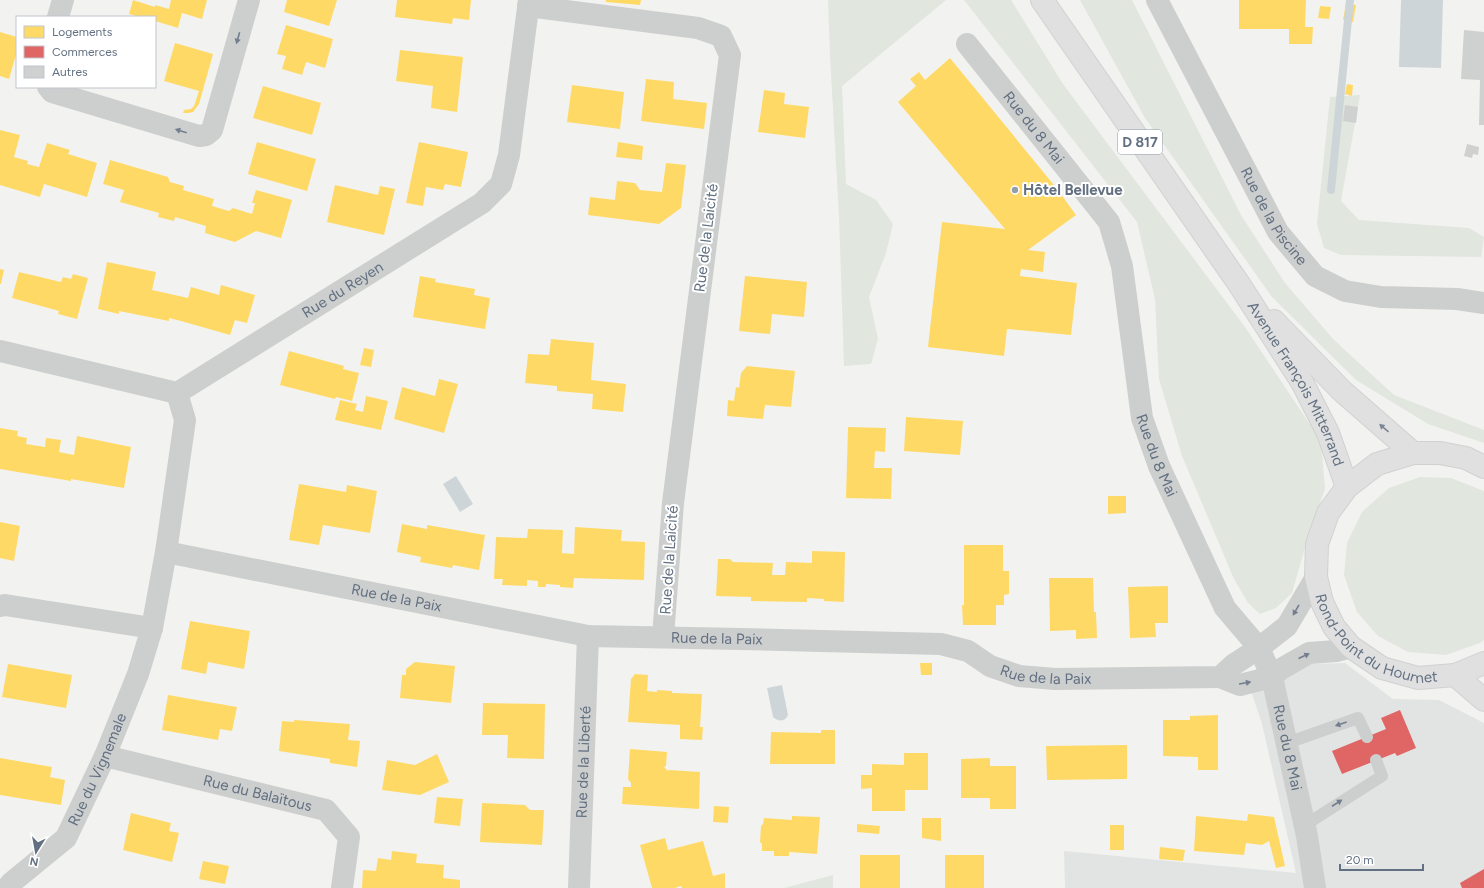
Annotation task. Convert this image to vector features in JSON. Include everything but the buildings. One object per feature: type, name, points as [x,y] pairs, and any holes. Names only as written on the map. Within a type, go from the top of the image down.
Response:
[{"type":"main road","name":"Avenue François Mitterrand","points":[[1042,0],[1239,284],[1302,382],[1328,434],[1347,487]]},
{"type":"main road","name":"Avenue François Mitterrand","points":[[1239,284],[1342,391],[1413,453]]},
{"type":"main road","name":"Rond-Point du Hournet","points":[[1484,467],[1466,458],[1440,453],[1413,453],[1377,464],[1347,487],[1328,513],[1317,544],[1316,576],[1322,602],[1334,627],[1351,647],[1382,668],[1418,678],[1455,675],[1484,663]]},
{"type":"main road","points":[[1455,675],[1484,700]]},
{"type":"street","points":[[58,16],[63,0]]},
{"type":"street","points":[[49,88],[52,92],[199,136],[206,135],[212,130],[249,0]]},
{"type":"street","name":"Rue de la Piscine","points":[[1157,0],[1278,232],[1314,276],[1345,291],[1381,297],[1456,299],[1484,303]]},
{"type":"street","name":"Rue du Reyen","points":[[177,393],[482,203],[501,184],[509,155],[529,3]]},
{"type":"street","name":"Rue de la Laicité","points":[[529,3],[698,28],[721,36],[730,55],[673,503],[663,637]]},
{"type":"street","name":"Rue du 8 Mai","points":[[967,44],[1109,222],[1122,266],[1142,418],[1159,466],[1225,608],[1259,648],[1272,677],[1305,824],[1315,888]]},
{"type":"street","points":[[0,351],[177,393]]},
{"type":"street","name":"Rue du Vignemale","points":[[7,888],[11,883],[66,838],[105,756],[138,674],[152,628],[166,552],[185,420],[177,393]]},
{"type":"street","name":"Rue de la Paix","points":[[166,552],[588,636],[941,644],[968,651],[990,666],[1019,676],[1055,679],[1220,677]]},
{"type":"street","points":[[1316,576],[1287,626],[1259,648],[1233,665],[1220,677],[1240,685],[1272,677],[1281,669],[1309,653],[1336,651],[1351,647]]},
{"type":"street","points":[[0,606],[5,605],[152,628]]},
{"type":"street","name":"Rue de la Liberté","points":[[579,888],[588,636]]},
{"type":"street","name":"Rue du Balaïtous","points":[[105,756],[326,810],[350,837],[342,888]]},
{"type":"lane","points":[[1287,742],[1358,718],[1367,737]]},
{"type":"lane","points":[[1305,824],[1382,776],[1376,760]]},
{"type":"shaded area","points":[[828,0],[946,0],[842,86],[846,184],[876,200],[893,224],[886,253],[869,297],[878,339],[871,364],[844,366],[839,216]]},
{"type":"shaded area","points":[[964,0],[1011,0],[1063,84],[1245,327],[1321,441],[1325,489],[1309,534],[1292,593],[1276,608],[1260,614],[1248,603],[1234,579],[1182,456],[1159,379],[1155,299],[1137,222]]},
{"type":"shaded area","points":[[1080,0],[1132,0],[1241,215],[1285,283],[1334,340],[1394,395],[1484,430],[1484,443],[1428,424],[1356,380],[1272,297],[1145,118]]},
{"type":"shaded area","points":[[1401,0],[1443,0],[1441,68],[1399,67]]},
{"type":"shaded area","points":[[1360,95],[1341,201],[1359,220],[1469,228],[1484,237],[1481,257],[1341,255],[1324,248],[1317,224],[1330,97]]},
{"type":"shaded area","points":[[456,476],[473,504],[460,512],[443,484]]},
{"type":"shaded area","points":[[1420,477],[1451,478],[1484,491],[1484,640],[1480,643],[1446,655],[1408,652],[1378,636],[1357,612],[1344,575],[1347,543],[1362,512],[1389,488]]},
{"type":"shaded area","points":[[1345,663],[1393,699],[1439,700],[1484,723],[1484,888],[1065,888],[1064,851],[1296,873],[1262,724],[1248,682],[1305,664]]},
{"type":"shaded area","points":[[782,685],[788,715],[785,719],[779,720],[773,717],[767,688]]},
{"type":"shaded area","points":[[833,875],[833,888],[784,888]]},
{"type":"waterway","points":[[1331,190],[1350,0]]},
{"type":"place","name":"Hôtel Bellevue","points":[[1015,190]]}]
